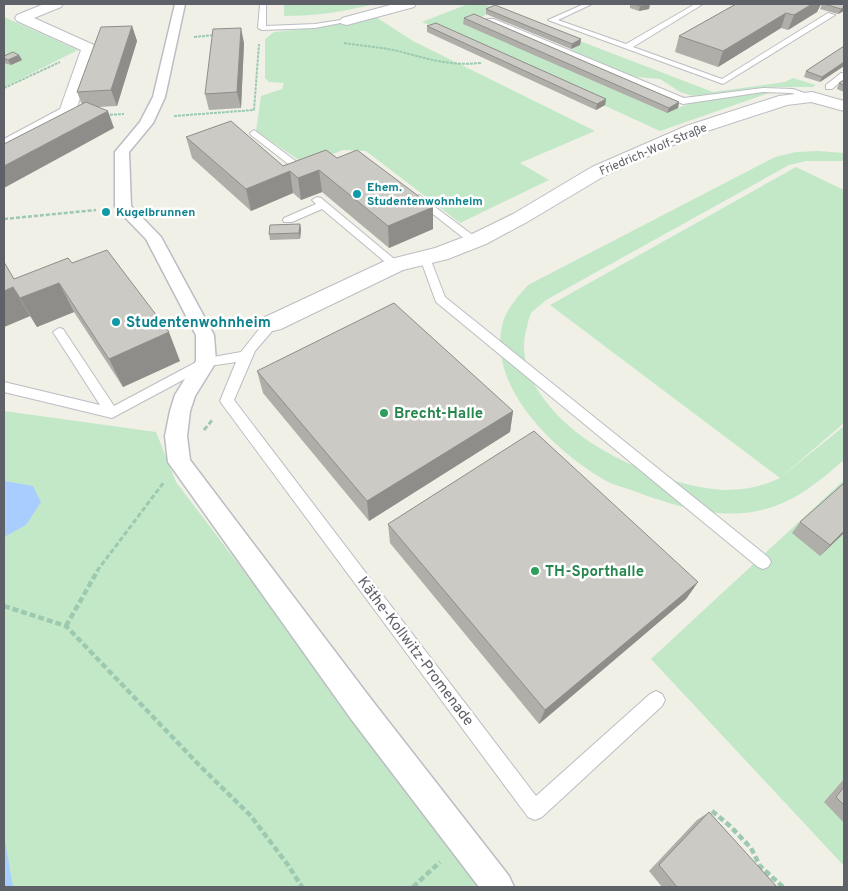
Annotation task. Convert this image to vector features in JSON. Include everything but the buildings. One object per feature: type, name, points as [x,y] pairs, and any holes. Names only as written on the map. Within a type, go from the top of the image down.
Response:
[{"type":"street","points":[[4,146],[68,112],[89,48],[22,18],[56,4]]},
{"type":"street","points":[[180,4],[174,38],[159,96],[148,118],[122,152],[122,207],[153,237],[205,336],[206,362],[185,395],[180,410],[176,436],[179,462],[361,709],[498,887]]},
{"type":"street","points":[[347,21],[409,4]]},
{"type":"street","name":"Friedrich-Wolf-Straße","points":[[273,322],[395,265],[446,252],[474,241],[520,218],[599,171],[692,130],[784,100],[820,92],[844,106]]},
{"type":"lane","points":[[262,4],[262,28],[316,26],[347,21]]},
{"type":"lane","points":[[589,4],[552,20],[723,82],[830,14]]},
{"type":"lane","points":[[627,47],[700,4]]},
{"type":"lane","points":[[482,18],[683,101],[763,90],[820,92],[844,75]]},
{"type":"lane","points":[[254,133],[304,172],[312,169]]},
{"type":"lane","points":[[412,193],[474,241]]},
{"type":"lane","points":[[288,220],[320,202],[395,265]]},
{"type":"lane","points":[[425,258],[440,298],[763,562]]},
{"type":"lane","name":"Friedrich-Wolf-Straße","points":[[244,356],[256,336],[273,322]]},
{"type":"lane","points":[[59,332],[112,413]]},
{"type":"lane","points":[[4,387],[112,413],[206,362],[244,356],[227,401]]},
{"type":"lane","name":"Käthe-Kollwitz-Promenade","points":[[227,401],[535,810],[656,700]]},
{"type":"path","points":[[174,38],[222,35],[262,28]]},
{"type":"path","points":[[103,116],[148,118],[254,110],[259,36],[262,28]]},
{"type":"path","points":[[343,43],[396,51],[435,62],[459,65],[481,63]]},
{"type":"path","points":[[4,88],[89,48]]},
{"type":"path","points":[[4,219],[96,210]]},
{"type":"path","points":[[66,626],[82,595],[101,565],[227,401]]},
{"type":"path","points":[[4,606],[66,626],[196,762],[250,815],[288,865],[302,887]]},
{"type":"path","points":[[712,811],[730,826],[751,848],[760,866],[783,887]]},
{"type":"path","points":[[413,887],[462,841]]},
{"type":"path","points":[[755,873],[760,866]]},
{"type":"green space","points":[[284,4],[375,4],[330,13],[284,16]]},
{"type":"green space","points":[[468,4],[483,4],[713,92],[785,82],[793,78],[816,85],[813,87],[764,87],[693,96],[680,92],[660,79],[636,77],[610,69],[582,57],[571,49],[580,45],[495,11],[464,24],[667,113],[689,104],[713,99],[762,91],[769,93],[660,131],[422,22]]},
{"type":"green space","points":[[4,17],[78,50],[4,87]]},
{"type":"green space","points":[[376,17],[413,41],[595,131],[520,163],[549,180],[460,223],[366,151],[343,150],[306,165],[256,131],[261,96],[282,89],[284,83],[269,82],[265,78],[265,39],[274,32],[324,27]]},
{"type":"green space","points":[[796,152],[844,153],[844,161],[806,161],[789,165],[546,300],[532,312],[527,327],[524,346],[526,364],[533,382],[557,414],[587,440],[603,450],[656,475],[699,487],[730,490],[764,484],[780,478],[844,426],[844,460],[804,492],[770,508],[741,513],[709,512],[677,505],[606,481],[567,454],[530,417],[505,373],[500,350],[502,326],[509,309],[528,285],[775,157]]},
{"type":"green space","points":[[796,167],[844,190],[844,423],[780,478],[550,305]]},
{"type":"green space","points":[[4,411],[156,432],[176,482],[484,887],[4,887]]},
{"type":"green space","points":[[844,480],[844,866],[651,659]]},
{"type":"water","points":[[4,481],[33,486],[41,502],[26,525],[4,537]]},
{"type":"water","points":[[4,835],[13,887],[4,887]]},
{"type":"place","name":"Ehem. Studentenwohnheim","points":[[357,194]]},
{"type":"place","name":"Kugelbrunnen","points":[[106,212]]},
{"type":"place","name":"Studentenwohnheim","points":[[116,322]]},
{"type":"place","name":"Brecht-Halle","points":[[384,413]]},
{"type":"place","name":"TH-Sporthalle","points":[[535,571]]}]
